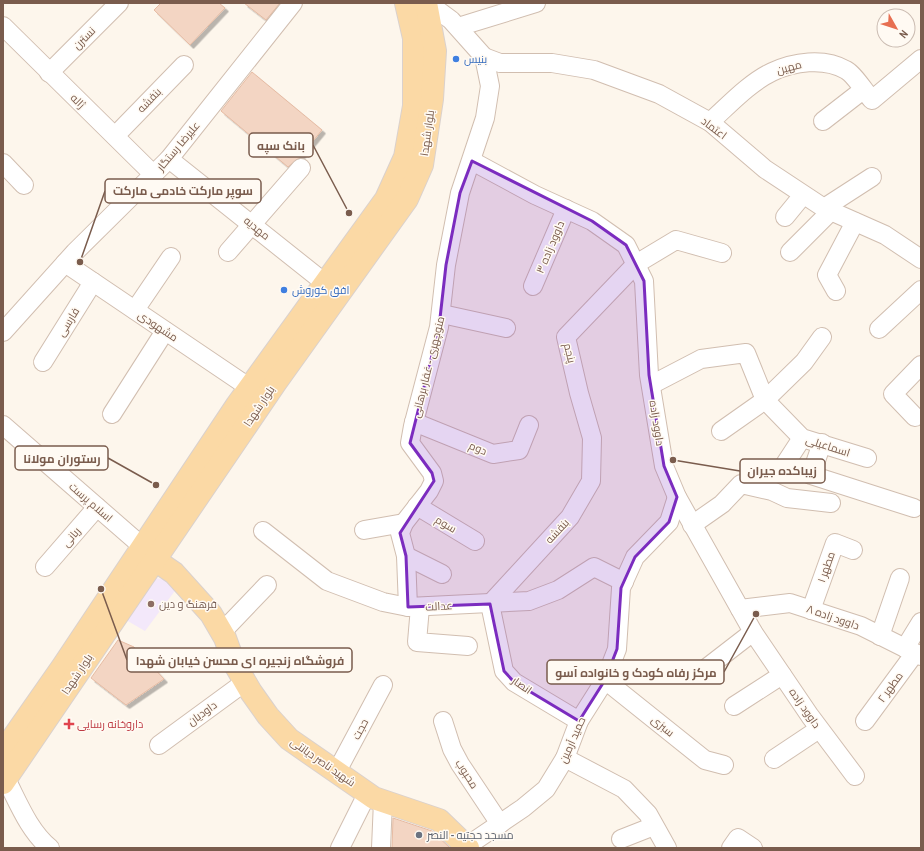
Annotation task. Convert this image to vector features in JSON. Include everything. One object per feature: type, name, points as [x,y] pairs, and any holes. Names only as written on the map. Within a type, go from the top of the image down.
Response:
[{"type":"main road","name":"بلوار شهدا","points":[[3,752],[276,382],[386,199],[405,157],[414,106],[414,38],[406,3]]},
{"type":"main road","name":"بلوار شهدا","points":[[4,778],[149,554],[250,388],[407,199],[422,165],[432,98],[435,50],[427,3]]},
{"type":"main road","name":"شهید ناصر دیانتی","points":[[149,554],[178,578],[211,614],[222,632],[234,663],[245,682],[268,716],[289,739],[336,773],[375,798],[439,820],[467,847]]},
{"type":"street","name":"نسترن","points":[[49,73],[119,3]]},
{"type":"street","name":"علیرضا رستگار","points":[[3,332],[66,263],[169,159],[292,3]]},
{"type":"street","points":[[427,3],[451,20],[484,57]]},
{"type":"street","points":[[458,27],[536,3]]},
{"type":"street","name":"ژاله","points":[[3,26],[154,175]]},
{"type":"street","name":"اعتماد","points":[[484,57],[500,63],[552,63],[594,70],[659,94],[710,122],[765,169],[804,195],[828,210],[885,235],[921,258]]},
{"type":"street","name":"منوچهری - غفار برهانی","points":[[404,523],[418,506],[434,481],[432,472],[410,443],[442,314],[446,265],[460,193],[472,161],[485,118],[490,86],[484,57]]},
{"type":"street","points":[[823,121],[867,95],[921,59]]},
{"type":"street","name":"مهین","points":[[710,122],[748,88],[772,72],[800,63],[825,62],[846,70],[867,95]]},
{"type":"street","name":"بنفشه","points":[[115,136],[184,65]]},
{"type":"street","name":"مهدیه","points":[[169,159],[332,288]]},
{"type":"street","name":"داوود زاده","points":[[472,161],[535,195],[592,221],[626,245],[644,281],[651,385],[664,466],[677,497],[753,632],[819,729],[855,776]]},
{"type":"street","points":[[3,163],[24,185]]},
{"type":"street","points":[[228,252],[301,168]]},
{"type":"street","points":[[790,252],[828,210],[872,177]]},
{"type":"street","points":[[785,217],[804,195]]},
{"type":"street","name":"داوود زاده ۳","points":[[534,286],[566,209]]},
{"type":"street","points":[[836,291],[827,275],[855,222]]},
{"type":"street","points":[[636,264],[676,240],[722,253]]},
{"type":"street","points":[[135,310],[171,257]]},
{"type":"street","name":"مشهودی","points":[[66,263],[250,388]]},
{"type":"street","name":"پنجم","points":[[592,444],[592,438],[579,393],[566,337],[636,264]]},
{"type":"street","name":"فارسی","points":[[42,362],[93,282]]},
{"type":"street","points":[[879,328],[921,290]]},
{"type":"street","points":[[442,314],[506,328]]},
{"type":"street","points":[[112,414],[165,331]]},
{"type":"street","points":[[721,431],[764,400],[804,362],[822,336]]},
{"type":"street","name":"اسماعیلی","points":[[651,385],[701,359],[746,353],[764,400],[802,438],[867,458]]},
{"type":"street","points":[[916,417],[893,394],[921,364]]},
{"type":"street","name":"دوم","points":[[414,422],[493,454],[519,450],[529,425]]},
{"type":"street","name":"اسلام پرست","points":[[3,425],[149,554]]},
{"type":"street","points":[[785,464],[802,438]]},
{"type":"street","points":[[822,443],[810,475],[914,508]]},
{"type":"street","name":"بنفشه","points":[[490,604],[570,517],[591,481],[592,444]]},
{"type":"street","points":[[692,526],[722,504],[741,484],[772,491],[787,498],[831,503]]},
{"type":"street","name":"حمید آرمین","points":[[467,847],[546,789],[566,758],[579,721],[605,680],[617,649],[622,588],[624,582],[635,557],[669,522],[677,497]]},
{"type":"street","name":"سوم","points":[[418,506],[475,541]]},
{"type":"street","name":"ربانی","points":[[45,567],[97,508]]},
{"type":"street","points":[[364,530],[404,523]]},
{"type":"street","points":[[404,523],[400,533],[406,556],[414,607],[417,642],[468,646]]},
{"type":"street","name":"عدالت","points":[[263,531],[327,582],[383,602],[414,607],[530,601],[558,590],[594,567],[624,582]]},
{"type":"street","name":"مطهر ۱","points":[[811,610],[835,543],[853,550]]},
{"type":"street","points":[[406,556],[442,574]]},
{"type":"street","points":[[880,636],[900,578]]},
{"type":"street","points":[[222,632],[267,585]]},
{"type":"street","name":"داوود زاده ۸","points":[[740,609],[790,602],[861,626],[914,652]]},
{"type":"street","name":"انصار","points":[[490,604],[504,671],[514,682],[579,721]]},
{"type":"street","name":"مطهر ۲","points":[[865,721],[914,652],[921,622]]},
{"type":"street","points":[[700,673],[753,632]]},
{"type":"street","points":[[734,706],[782,675]]},
{"type":"street","name":"سبزی","points":[[605,680],[705,760],[724,765]]},
{"type":"street","name":"داودیان","points":[[159,744],[245,682]]},
{"type":"street","name":"حجت","points":[[336,773],[383,685]]},
{"type":"street","name":"محبوب","points":[[443,721],[452,750],[500,824]]},
{"type":"street","points":[[774,759],[819,729]]},
{"type":"street","points":[[566,758],[624,789],[648,814],[667,848]]},
{"type":"street","points":[[4,778],[41,841],[50,848]]},
{"type":"street","points":[[340,848],[375,798]]},
{"type":"street","points":[[375,798],[381,848]]},
{"type":"street","points":[[622,839],[654,826]]},
{"type":"street","points":[[731,848],[738,838],[753,848]]},
{"type":"highlighted area","points":[[472,161],[592,221],[626,245],[644,281],[649,375],[664,466],[677,497],[669,522],[635,557],[621,588],[617,649],[605,680],[579,721],[514,682],[504,671],[490,604],[408,607],[406,556],[400,533],[434,481],[432,473],[410,443],[439,327],[446,265],[460,193]]},
{"type":"shaded area","name":"فرهنگ و دین","points":[[155,578],[167,580],[177,588],[145,631],[126,620]]},
{"type":"building","points":[[161,3],[219,3],[225,8],[190,45],[154,10]]},
{"type":"building","points":[[244,3],[280,3],[266,20]]},
{"type":"building","points":[[252,72],[322,130],[299,158],[288,167],[221,111]]},
{"type":"building","points":[[118,640],[134,647],[164,679],[126,705],[91,678]]},
{"type":"building","points":[[393,818],[432,831],[450,848],[392,848]]},
{"type":"place","name":"بنیس","points":[[456,59]]},
{"type":"place","name":"بانک سپه","points":[[349,213]]},
{"type":"place","name":"سوپر مارکت خادمی مارکت","points":[[80,262]]},
{"type":"place","name":"افق کوروش","points":[[284,290]]},
{"type":"place","name":"زیباکده جیران","points":[[673,460]]},
{"type":"place","name":"رستوران مولانا","points":[[156,485]]},
{"type":"place","name":"فروشگاه زنجیره ای محسن خیابان شهدا","points":[[101,589]]},
{"type":"place","name":"فرهنگ و دین","points":[[151,604]]},
{"type":"place","name":"مرکز رفاه کودک و خانواده آسو","points":[[756,614]]},
{"type":"place","name":"داروخانه رسایی","points":[[69,724]]},
{"type":"place","name":"مسجد حجتیه - النصر","points":[[419,835]]}]
